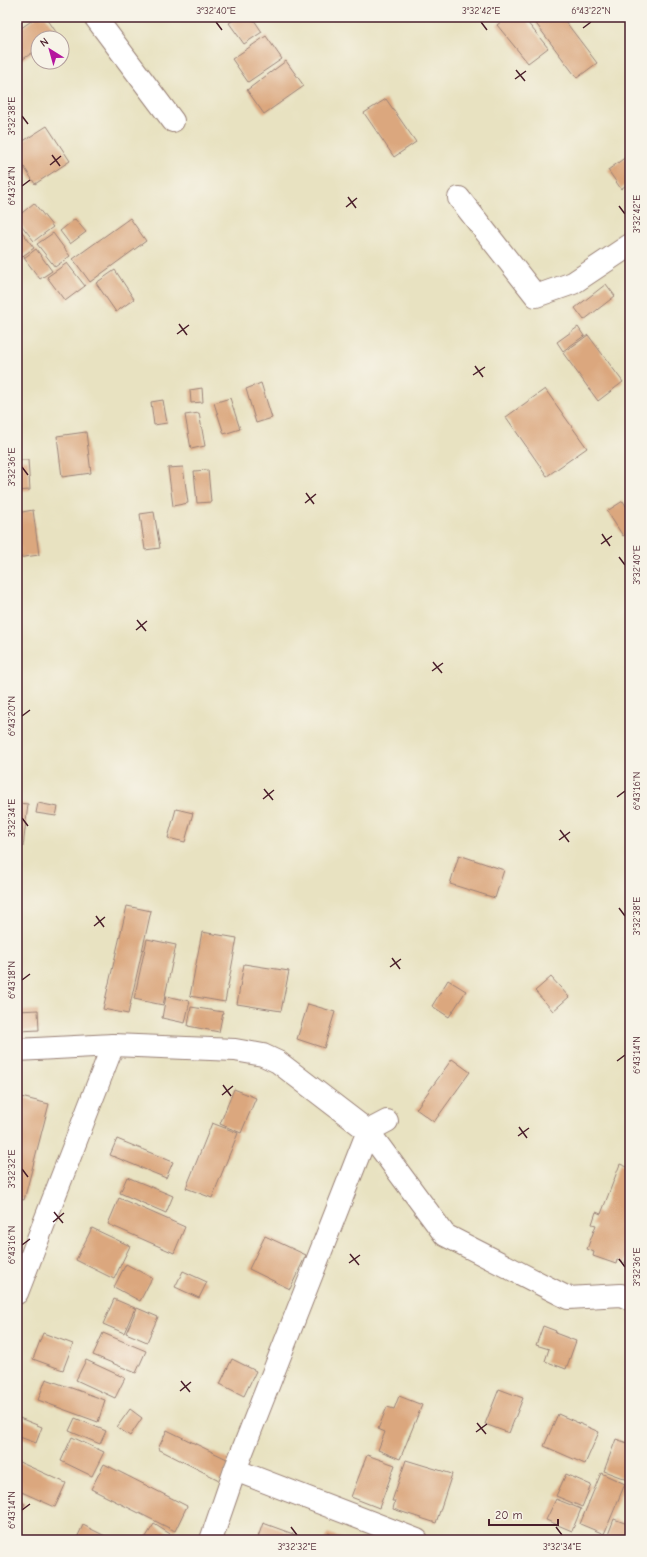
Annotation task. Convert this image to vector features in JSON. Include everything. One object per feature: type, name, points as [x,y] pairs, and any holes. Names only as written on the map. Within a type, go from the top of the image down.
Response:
[{"type":"street","points":[[96,17],[173,121]]},
{"type":"street","points":[[459,198],[536,296],[573,283],[630,245]]},
{"type":"street","points":[[17,1050],[113,1045],[235,1050],[264,1054],[377,1126],[445,1235],[568,1298],[622,1295],[630,1299]]},
{"type":"street","points":[[17,1293],[113,1045]]},
{"type":"street","points":[[211,1540],[235,1470],[377,1126]]},
{"type":"street","points":[[235,1470],[416,1540]]},
{"type":"building","points":[[37,17],[46,17],[55,30],[30,30],[30,54],[17,63],[17,31]]},
{"type":"building","points":[[238,17],[252,17],[262,32],[244,44],[229,23]]},
{"type":"building","points":[[507,17],[523,17],[548,48],[528,63],[497,25]]},
{"type":"building","points":[[531,17],[562,17],[597,63],[577,78]]},
{"type":"building","points":[[266,36],[282,59],[248,82],[232,59]]},
{"type":"building","points":[[286,61],[304,86],[264,114],[247,90]]},
{"type":"building","points":[[386,99],[416,142],[394,157],[364,113]]},
{"type":"building","points":[[47,126],[70,161],[35,184],[17,156],[17,145]]},
{"type":"building","points":[[630,154],[630,182],[621,189],[608,170]]},
{"type":"building","points":[[34,203],[53,227],[34,241],[17,220],[17,217]]},
{"type":"building","points":[[130,218],[146,241],[90,282],[73,259]]},
{"type":"building","points":[[75,219],[86,232],[70,244],[60,231]]},
{"type":"building","points":[[17,225],[34,248],[20,258],[17,255]]},
{"type":"building","points":[[53,233],[70,256],[55,267],[37,244]]},
{"type":"building","points":[[36,249],[52,271],[40,279],[24,258]]},
{"type":"building","points":[[67,263],[85,286],[65,301],[47,277]]},
{"type":"building","points":[[115,270],[134,299],[116,312],[96,283]]},
{"type":"building","points":[[606,284],[615,296],[584,320],[575,308]]},
{"type":"building","points":[[578,327],[584,336],[563,351],[557,342]]},
{"type":"building","points":[[588,335],[623,382],[598,401],[563,353]]},
{"type":"building","points":[[261,383],[272,418],[256,423],[246,389]]},
{"type":"building","points":[[202,388],[203,402],[191,403],[190,390]]},
{"type":"building","points":[[545,389],[587,448],[547,476],[506,417]]},
{"type":"building","points":[[230,398],[240,429],[224,434],[214,403]]},
{"type":"building","points":[[163,400],[167,423],[154,425],[151,402]]},
{"type":"building","points":[[199,413],[205,446],[191,449],[185,415]]},
{"type":"building","points":[[86,432],[91,473],[62,477],[57,436]]},
{"type":"building","points":[[17,460],[28,460],[30,490],[17,491]]},
{"type":"building","points":[[183,467],[188,503],[173,506],[168,468]]},
{"type":"building","points":[[208,470],[211,502],[197,503],[194,471]]},
{"type":"building","points":[[623,501],[630,513],[630,531],[623,536],[607,511]]},
{"type":"building","points":[[33,510],[39,555],[17,558],[17,513]]},
{"type":"building","points":[[154,512],[160,548],[145,550],[140,514]]},
{"type":"building","points":[[17,803],[28,804],[23,847],[17,846]]},
{"type":"building","points":[[38,803],[58,807],[56,816],[36,813]]},
{"type":"building","points":[[176,809],[193,813],[185,842],[168,838]]},
{"type":"building","points":[[17,853],[21,854],[19,873],[17,872]]},
{"type":"building","points":[[459,855],[504,870],[495,898],[450,884]]},
{"type":"building","points":[[127,906],[151,911],[128,1014],[103,1009]]},
{"type":"building","points":[[202,932],[237,938],[225,1002],[190,996]]},
{"type":"building","points":[[147,939],[176,945],[163,1005],[134,999]]},
{"type":"building","points":[[244,964],[289,971],[281,1011],[237,1004]]},
{"type":"building","points":[[551,977],[569,997],[553,1011],[535,991]]},
{"type":"building","points":[[448,980],[466,991],[449,1017],[432,1006]]},
{"type":"building","points":[[166,996],[190,1001],[185,1023],[162,1018]]},
{"type":"building","points":[[308,1004],[335,1012],[324,1048],[297,1039]]},
{"type":"building","points":[[191,1007],[223,1012],[219,1032],[188,1026]]},
{"type":"building","points":[[38,1010],[39,1030],[19,1031],[18,1011]]},
{"type":"building","points":[[452,1059],[470,1072],[434,1122],[416,1109]]},
{"type":"building","points":[[234,1089],[256,1098],[241,1133],[220,1124]]},
{"type":"building","points":[[17,1096],[49,1104],[24,1200],[17,1198]]},
{"type":"building","points":[[212,1123],[238,1133],[212,1198],[186,1188]]},
{"type":"building","points":[[630,1133],[630,1146],[626,1145]]},
{"type":"building","points":[[117,1139],[173,1162],[166,1178],[110,1155]]},
{"type":"building","points":[[620,1164],[630,1168],[630,1250],[625,1263],[617,1260],[616,1264],[593,1256],[594,1252],[587,1249],[596,1225],[592,1224],[596,1212],[601,1214]]},
{"type":"building","points":[[127,1177],[173,1196],[166,1213],[120,1193]]},
{"type":"building","points":[[119,1198],[185,1227],[174,1253],[108,1224]]},
{"type":"building","points":[[92,1228],[130,1246],[114,1279],[76,1260]]},
{"type":"building","points":[[265,1236],[306,1255],[290,1289],[249,1269]]},
{"type":"building","points":[[126,1264],[152,1278],[140,1301],[114,1287]]},
{"type":"building","points":[[183,1271],[207,1282],[199,1298],[175,1287]]},
{"type":"building","points":[[114,1299],[135,1308],[124,1333],[103,1324]]},
{"type":"building","points":[[137,1308],[158,1317],[147,1342],[126,1333]]},
{"type":"building","points":[[543,1326],[556,1331],[555,1333],[576,1341],[566,1369],[545,1361],[549,1349],[536,1345]]},
{"type":"building","points":[[43,1333],[73,1344],[63,1370],[33,1359]]},
{"type":"building","points":[[103,1333],[146,1351],[136,1373],[93,1355]]},
{"type":"building","points":[[232,1359],[256,1371],[244,1396],[220,1384]]},
{"type":"building","points":[[86,1360],[125,1378],[115,1398],[76,1380]]},
{"type":"building","points":[[46,1379],[105,1400],[98,1422],[38,1400]]},
{"type":"building","points":[[499,1389],[523,1398],[509,1433],[485,1424]]},
{"type":"building","points":[[399,1396],[422,1405],[400,1459],[378,1450],[385,1432],[378,1429],[387,1407],[394,1409]]},
{"type":"building","points":[[130,1409],[142,1418],[130,1436],[117,1427]]},
{"type":"building","points":[[558,1414],[599,1432],[585,1464],[544,1446]]},
{"type":"building","points":[[17,1417],[42,1427],[36,1443],[17,1436]]},
{"type":"building","points":[[75,1418],[106,1431],[100,1444],[69,1431]]},
{"type":"building","points":[[167,1430],[231,1461],[221,1481],[158,1449]]},
{"type":"building","points":[[72,1437],[104,1452],[92,1476],[61,1461]]},
{"type":"building","points":[[616,1439],[630,1444],[630,1473],[628,1480],[604,1471]]},
{"type":"building","points":[[367,1455],[395,1465],[379,1508],[351,1497]]},
{"type":"building","points":[[406,1460],[452,1474],[436,1523],[393,1509],[395,1501],[392,1501]]},
{"type":"building","points":[[17,1461],[66,1483],[55,1507],[17,1490]]},
{"type":"building","points":[[104,1464],[187,1506],[175,1531],[91,1489]]},
{"type":"building","points":[[601,1473],[625,1484],[604,1534],[580,1524]]},
{"type":"building","points":[[566,1474],[591,1485],[582,1507],[556,1496]]},
{"type":"building","points":[[17,1499],[25,1504],[17,1520]]},
{"type":"building","points":[[556,1499],[581,1509],[572,1531],[546,1520]]},
{"type":"building","points":[[614,1519],[630,1525],[630,1540],[606,1540]]},
{"type":"building","points":[[263,1523],[304,1538],[303,1540],[257,1540]]},
{"type":"building","points":[[154,1524],[180,1540],[144,1540]]},
{"type":"building","points":[[83,1525],[113,1540],[76,1540]]},
{"type":"building","points":[[328,1533],[345,1540],[324,1540]]}]
